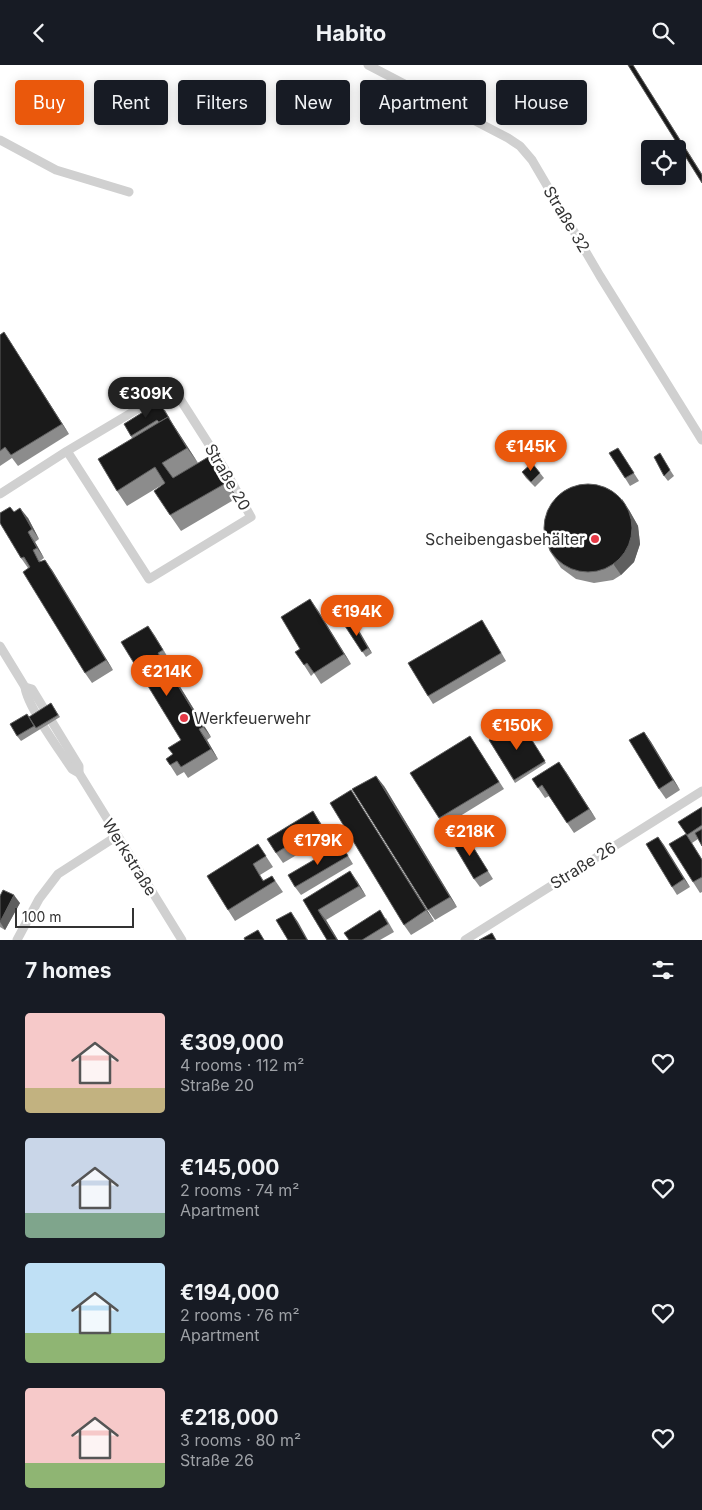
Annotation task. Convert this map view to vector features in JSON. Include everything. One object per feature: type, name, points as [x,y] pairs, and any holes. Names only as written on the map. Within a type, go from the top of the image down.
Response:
[{"type":"street","name":"Straße 32","points":[[368,65],[508,137],[532,160],[600,276],[702,440]]},
{"type":"street","points":[[0,140],[56,170],[129,192]]},
{"type":"street","name":"Straße 20","points":[[0,494],[67,451],[173,388],[224,468],[251,517],[148,579],[67,451]]},
{"type":"street","name":"Werkstraße","points":[[0,646],[25,687],[26,693],[41,721],[72,769],[79,773],[182,940]]},
{"type":"street","name":"Straße 26","points":[[465,940],[702,791]]},
{"type":"street","points":[[18,940],[39,899],[58,874],[118,836]]},
{"type":"building","points":[[628,65],[633,65],[680,140],[675,140]]},
{"type":"building","points":[[686,149],[702,175],[702,183],[686,157]]},
{"type":"building","points":[[4,332],[62,424],[11,455],[5,447],[0,451],[0,335]]},
{"type":"building","points":[[159,402],[169,418],[159,422],[157,420],[131,436],[124,424]]},
{"type":"building","points":[[168,417],[187,448],[162,463],[173,478],[210,456],[226,483],[170,515],[154,491],[165,483],[155,467],[117,491],[98,459]]},
{"type":"building","points":[[618,448],[634,473],[625,478],[609,453]]},
{"type":"building","points":[[660,453],[670,470],[664,476],[654,457]]},
{"type":"building","points":[[532,463],[540,473],[531,482],[522,472]]},
{"type":"building","name":"Scheibengasbehälter","points":[[588,484],[605,487],[619,497],[629,511],[632,528],[629,545],[619,559],[605,569],[588,572],[571,569],[557,559],[547,545],[544,528],[547,511],[557,497],[571,487]]},
{"type":"building","points":[[10,507],[14,512],[20,508],[32,529],[28,532],[37,548],[33,550],[39,562],[45,560],[106,660],[85,673],[23,572],[30,567],[24,557],[21,558],[0,523],[0,513]]},
{"type":"building","points":[[310,599],[344,654],[314,673],[307,663],[304,665],[295,652],[300,649],[281,617]]},
{"type":"building","points":[[482,620],[501,653],[428,696],[408,663]]},
{"type":"building","points":[[353,622],[368,648],[362,652],[345,626]]},
{"type":"building","name":"Werkfeuerwehr","points":[[148,626],[163,650],[158,653],[203,727],[199,729],[211,749],[181,767],[177,761],[170,765],[166,759],[173,754],[168,748],[181,740],[121,642]]},
{"type":"building","points":[[51,703],[58,715],[36,728],[29,717]]},
{"type":"building","points":[[27,714],[34,726],[17,736],[10,724]]},
{"type":"building","points":[[520,721],[545,761],[514,780],[489,740]]},
{"type":"building","points":[[644,732],[673,780],[659,789],[629,740]]},
{"type":"building","points":[[470,736],[499,782],[439,818],[410,773]]},
{"type":"building","points":[[559,762],[589,809],[567,823],[542,785],[538,788],[532,779]]},
{"type":"building","points":[[376,776],[450,897],[428,910],[352,789]]},
{"type":"building","points":[[351,790],[426,910],[404,925],[330,803]]},
{"type":"building","points":[[702,807],[702,825],[687,835],[678,822]]},
{"type":"building","points":[[313,811],[321,825],[276,853],[267,839]]},
{"type":"building","points":[[702,829],[702,846],[695,833]]},
{"type":"building","points":[[465,834],[488,871],[474,879],[452,842]]},
{"type":"building","points":[[686,834],[702,860],[702,877],[693,882],[669,844]]},
{"type":"building","points":[[658,837],[684,879],[672,887],[646,844]]},
{"type":"building","points":[[258,844],[266,856],[253,864],[263,881],[272,876],[275,881],[228,910],[207,876]]},
{"type":"building","points":[[341,844],[348,856],[295,887],[288,875]]},
{"type":"building","points":[[350,871],[359,886],[318,910],[337,940],[327,940],[303,900]]},
{"type":"building","points":[[3,890],[14,895],[0,922],[0,896]]},
{"type":"building","points":[[380,910],[388,924],[362,940],[349,940],[344,933]]},
{"type":"building","points":[[291,912],[307,940],[288,940],[276,920]]},
{"type":"building","points":[[258,930],[264,940],[245,940],[244,938]]},
{"type":"building","points":[[492,933],[496,940],[479,940]]},
{"type":"place","name":"Scheibengasbehälter","points":[[595,539]]},
{"type":"place","name":"Werkfeuerwehr","points":[[184,718]]}]
